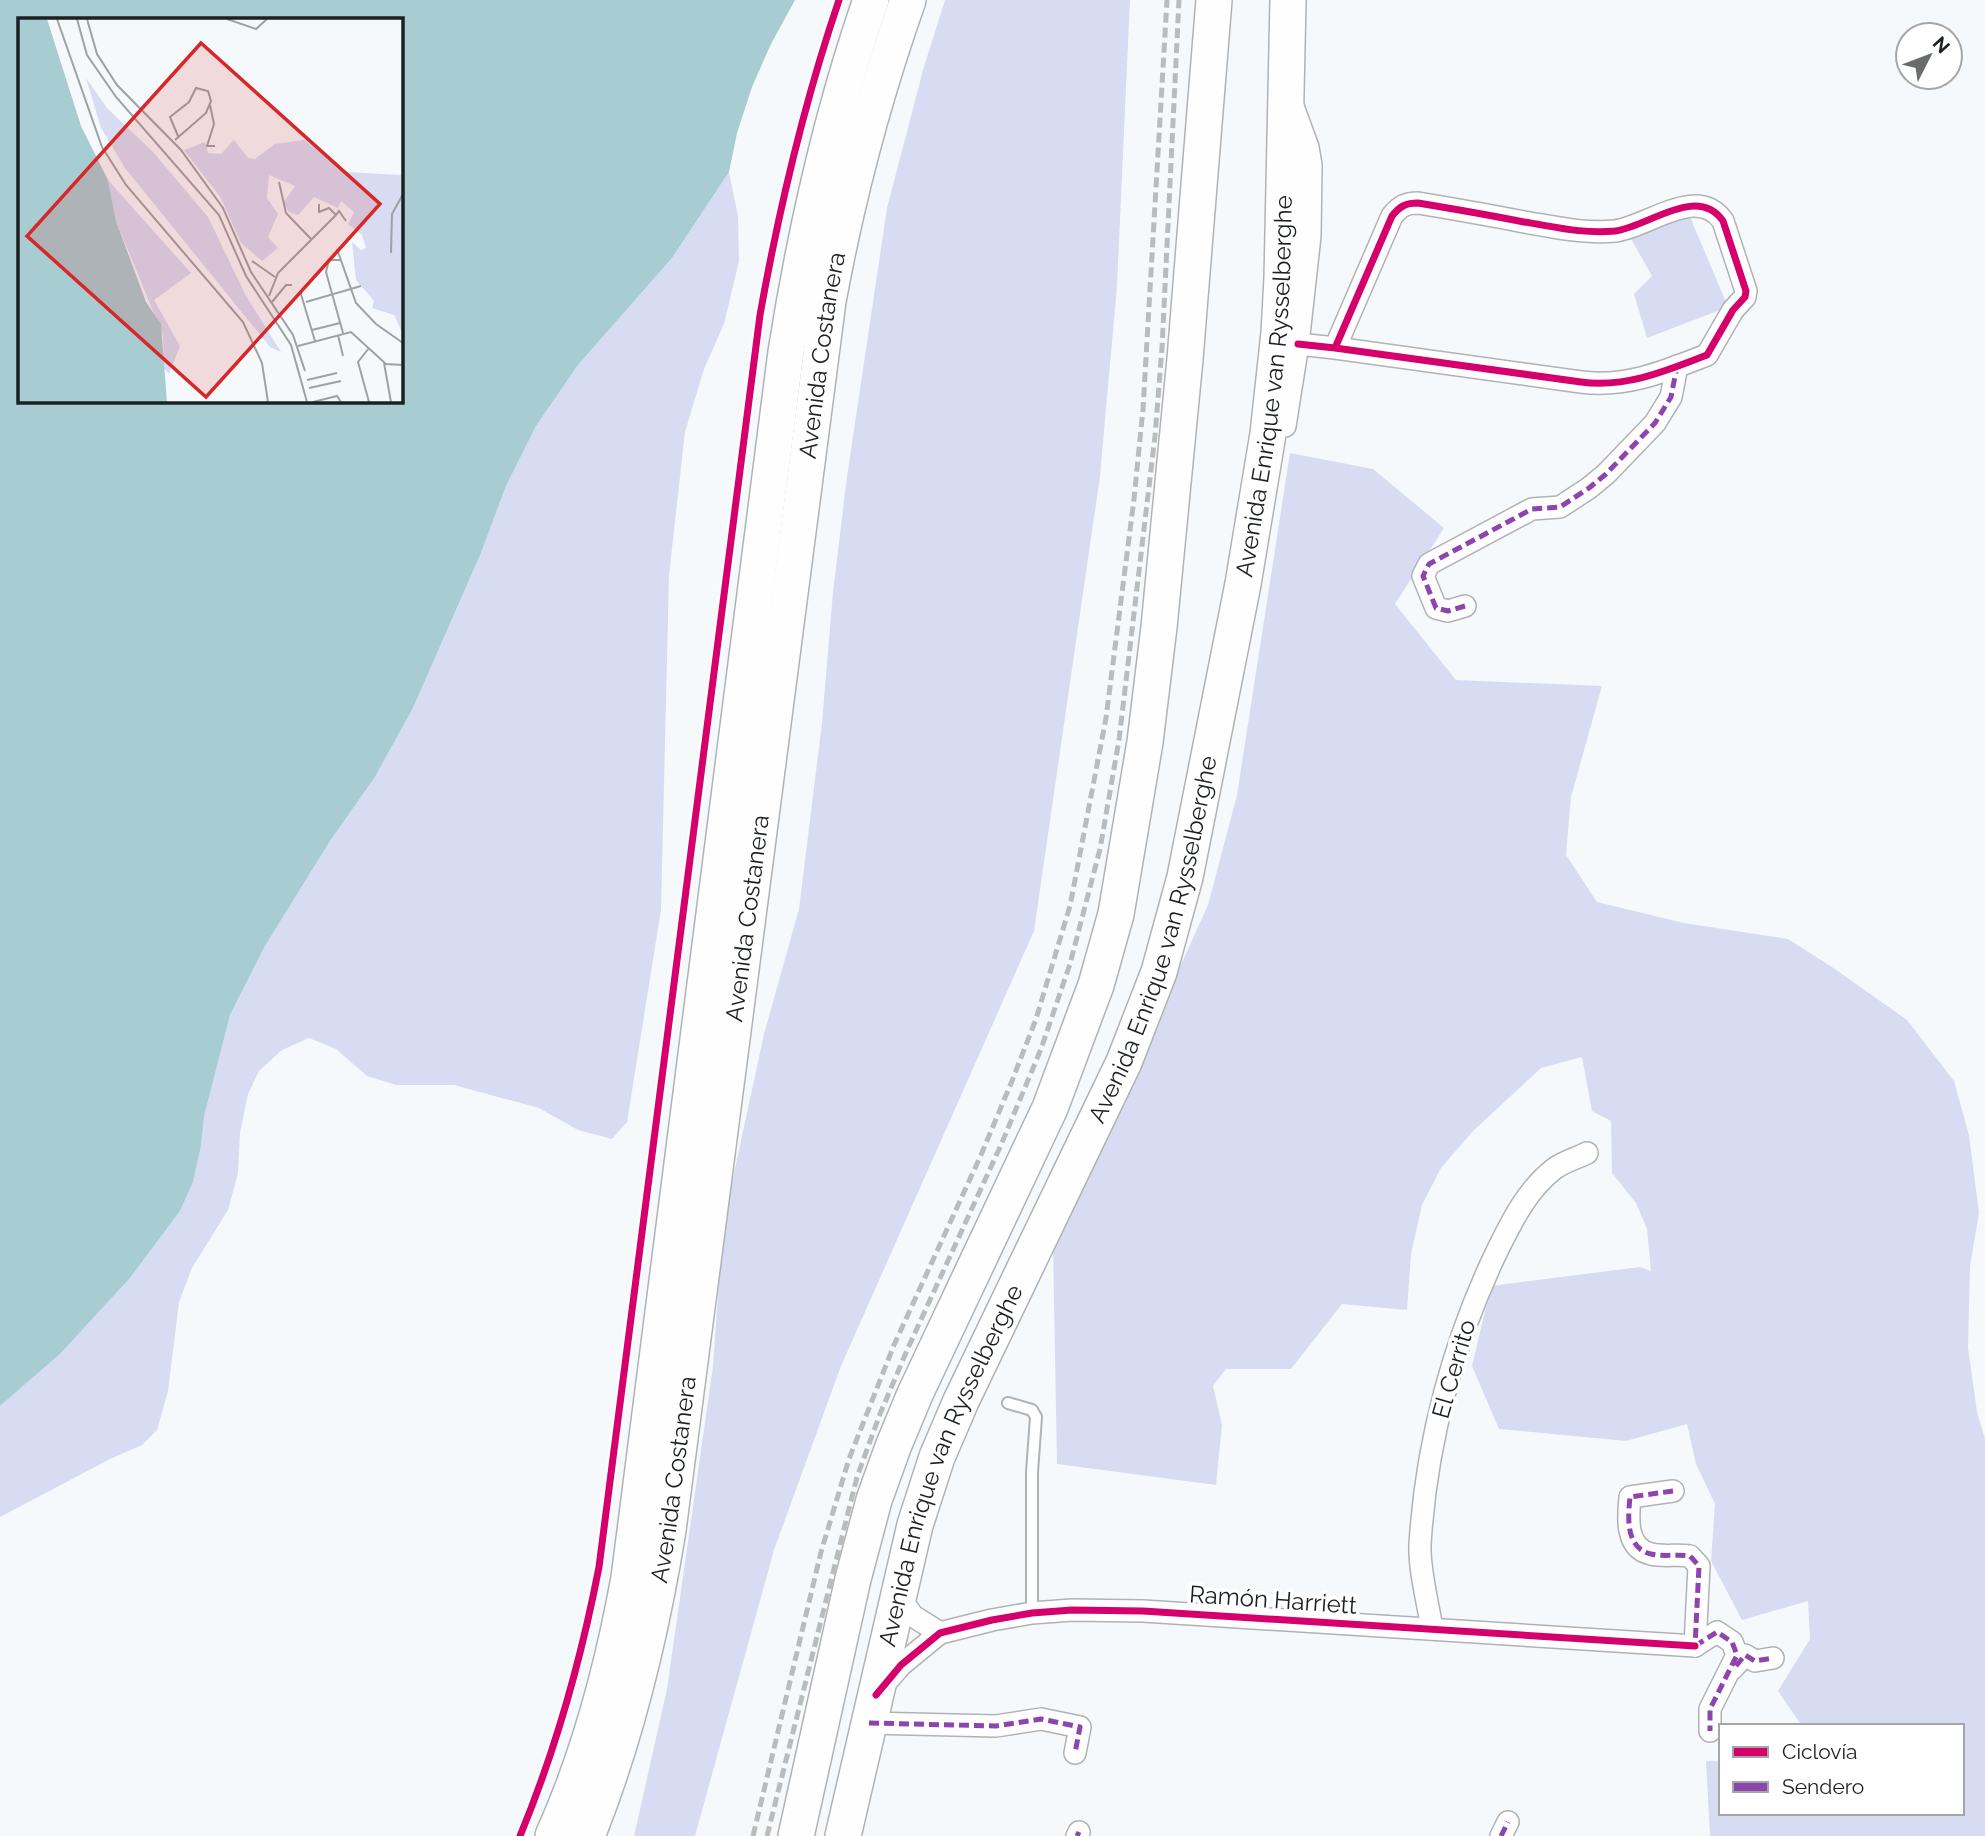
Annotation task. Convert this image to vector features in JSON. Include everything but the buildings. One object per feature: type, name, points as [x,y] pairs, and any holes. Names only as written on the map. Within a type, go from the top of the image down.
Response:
[{"type":"main road","name":"Avenida Costanera","points":[[553,1836],[596,1719],[611,1665],[629,1578],[786,352],[816,190],[844,85],[871,0]]},
{"type":"main road","name":"Avenida Costanera","points":[[587,1836],[609,1780],[638,1684],[653,1618],[668,1530],[828,301],[848,199],[867,127],[908,0]]},
{"type":"main road","name":"Avenida Enrique van Rysselberghe","points":[[796,1836],[853,1579],[874,1500],[915,1394],[1050,1108],[1096,985],[1116,914],[1144,742],[1159,627],[1185,359],[1214,0]]},
{"type":"main road","name":"Avenida Enrique van Rysselberghe","points":[[843,1836],[915,1525],[937,1458],[956,1412],[1124,1062],[1159,972],[1185,877],[1261,487],[1279,333],[1288,0]]},
{"type":"street","points":[[1243,583],[1263,528],[1271,495],[1298,344],[1310,236],[1311,165],[1306,140],[1286,89]]},
{"type":"street","points":[[1298,344],[1597,384],[1632,381],[1707,355],[1733,310],[1745,297],[1746,284],[1727,229],[1717,212],[1708,207],[1689,206],[1626,230],[1583,233],[1418,202],[1408,203],[1392,216],[1335,348]]},
{"type":"street","points":[[1465,606],[1448,611],[1436,608],[1423,576],[1429,564],[1532,509],[1560,507],[1589,488],[1655,423],[1671,397],[1677,366]]},
{"type":"street","name":"El Cerrito","points":[[1432,1629],[1420,1548],[1432,1452],[1455,1352],[1474,1300],[1491,1264],[1532,1191],[1555,1168],[1587,1153]]},
{"type":"street","points":[[1673,1491],[1630,1497],[1630,1532],[1633,1542],[1642,1551],[1660,1555],[1690,1556],[1699,1566],[1695,1646]]},
{"type":"street","points":[[900,1598],[913,1616],[940,1633]]},
{"type":"street","name":"Ramón Harriett","points":[[873,1709],[901,1665],[940,1633],[1032,1613],[1107,1609],[1695,1646]]},
{"type":"street","points":[[1695,1646],[1717,1632],[1732,1642],[1737,1655],[1729,1674]]},
{"type":"street","points":[[1710,1731],[1710,1709],[1715,1696],[1745,1655],[1755,1661],[1773,1658]]},
{"type":"street","points":[[873,1709],[996,1726],[1041,1719],[1080,1727],[1075,1753]]},
{"type":"lane","points":[[1008,1403],[1030,1409],[1036,1417],[1032,1472],[1032,1613]]},
{"type":"shaded area","points":[[0,0],[795,0],[752,87],[737,133],[729,172],[672,258],[578,365],[536,426],[506,486],[481,553],[413,708],[375,777],[330,841],[265,946],[230,1015],[204,1117],[193,1182],[180,1211],[130,1278],[60,1354],[0,1406]]},
{"type":"shaded area","points":[[945,0],[1130,0],[1117,286],[1100,476],[1034,931],[841,1366],[774,1550],[695,1836],[634,1836],[667,1689],[713,1366],[723,1224],[764,1034],[799,909],[822,723],[833,592],[847,477],[887,208],[923,70]]},
{"type":"shaded area","points":[[729,172],[738,216],[739,261],[724,324],[704,369],[685,432],[669,575],[661,910],[627,1122],[612,1139],[578,1130],[539,1108],[454,1085],[396,1085],[367,1076],[336,1049],[309,1038],[282,1050],[259,1071],[248,1094],[240,1133],[238,1173],[228,1210],[192,1268],[179,1302],[168,1391],[157,1430],[142,1445],[0,1517],[0,1406],[60,1354],[130,1278],[180,1211],[193,1182],[204,1117],[230,1015],[265,946],[330,841],[375,777],[413,708],[481,553],[506,486],[536,426],[578,365],[672,258]]},
{"type":"shaded area","points":[[1683,200],[1728,307],[1647,338],[1634,294],[1652,276],[1626,230]]},
{"type":"shaded area","points":[[1290,453],[1373,469],[1444,528],[1395,604],[1456,680],[1602,686],[1571,797],[1566,855],[1597,902],[1684,923],[1788,939],[1907,1020],[1954,1081],[1969,1135],[1979,1213],[1970,1266],[1968,1348],[1977,1412],[1985,1439],[1985,1836],[1710,1836],[1706,1761],[1719,1761],[1719,1815],[1964,1815],[1964,1724],[1801,1724],[1778,1691],[1810,1639],[1808,1601],[1742,1620],[1711,1561],[1715,1504],[1696,1464],[1687,1424],[1626,1441],[1499,1429],[1472,1366],[1491,1286],[1640,1267],[1651,1271],[1647,1229],[1636,1203],[1612,1173],[1611,1121],[1592,1111],[1582,1057],[1541,1068],[1473,1131],[1441,1168],[1422,1205],[1411,1254],[1407,1310],[1342,1304],[1291,1369],[1226,1369],[1213,1386],[1222,1425],[1216,1485],[1057,1464],[1053,1247],[1208,905],[1237,795]]},
{"type":"railway","points":[[753,1836],[821,1552],[849,1459],[894,1345],[1012,1081],[1036,1019],[1070,906],[1106,718],[1134,499],[1143,409],[1167,0]]},
{"type":"railway","points":[[767,1836],[857,1477],[908,1348],[1001,1145],[1041,1049],[1070,964],[1100,849],[1119,740],[1155,436],[1162,348],[1179,0]]},
{"type":"marked path","points":[[1465,606],[1448,611],[1436,608],[1423,576],[1429,564],[1532,509],[1560,507],[1589,488],[1655,423],[1671,397],[1677,366]]},
{"type":"marked path","points":[[1673,1491],[1630,1497],[1630,1531],[1632,1539],[1643,1551],[1656,1555],[1690,1556],[1699,1566],[1695,1646]]},
{"type":"marked path","points":[[1695,1646],[1717,1632],[1732,1642],[1737,1655],[1710,1709],[1710,1731]]},
{"type":"marked path","points":[[1736,1666],[1745,1655],[1755,1661],[1773,1658]]},
{"type":"marked path","points":[[869,1723],[996,1726],[1041,1719],[1080,1727],[1075,1753]]},
{"type":"marked path","points":[[1501,1836],[1508,1822]]},
{"type":"marked path","points":[[1077,1836],[1079,1832]]},
{"type":"cycle path","points":[[520,1836],[566,1704],[599,1567],[760,315],[794,156],[839,0]]},
{"type":"cycle path","points":[[1298,344],[1581,382],[1614,383],[1646,377],[1707,355],[1733,310],[1745,297],[1746,291],[1723,221],[1712,211],[1700,206],[1672,211],[1628,228],[1591,232],[1418,203],[1410,204],[1401,207],[1392,216],[1335,348]]},
{"type":"cycle path","points":[[876,1695],[901,1665],[940,1633],[1032,1613],[1072,1610],[1143,1611],[1695,1646]]}]
